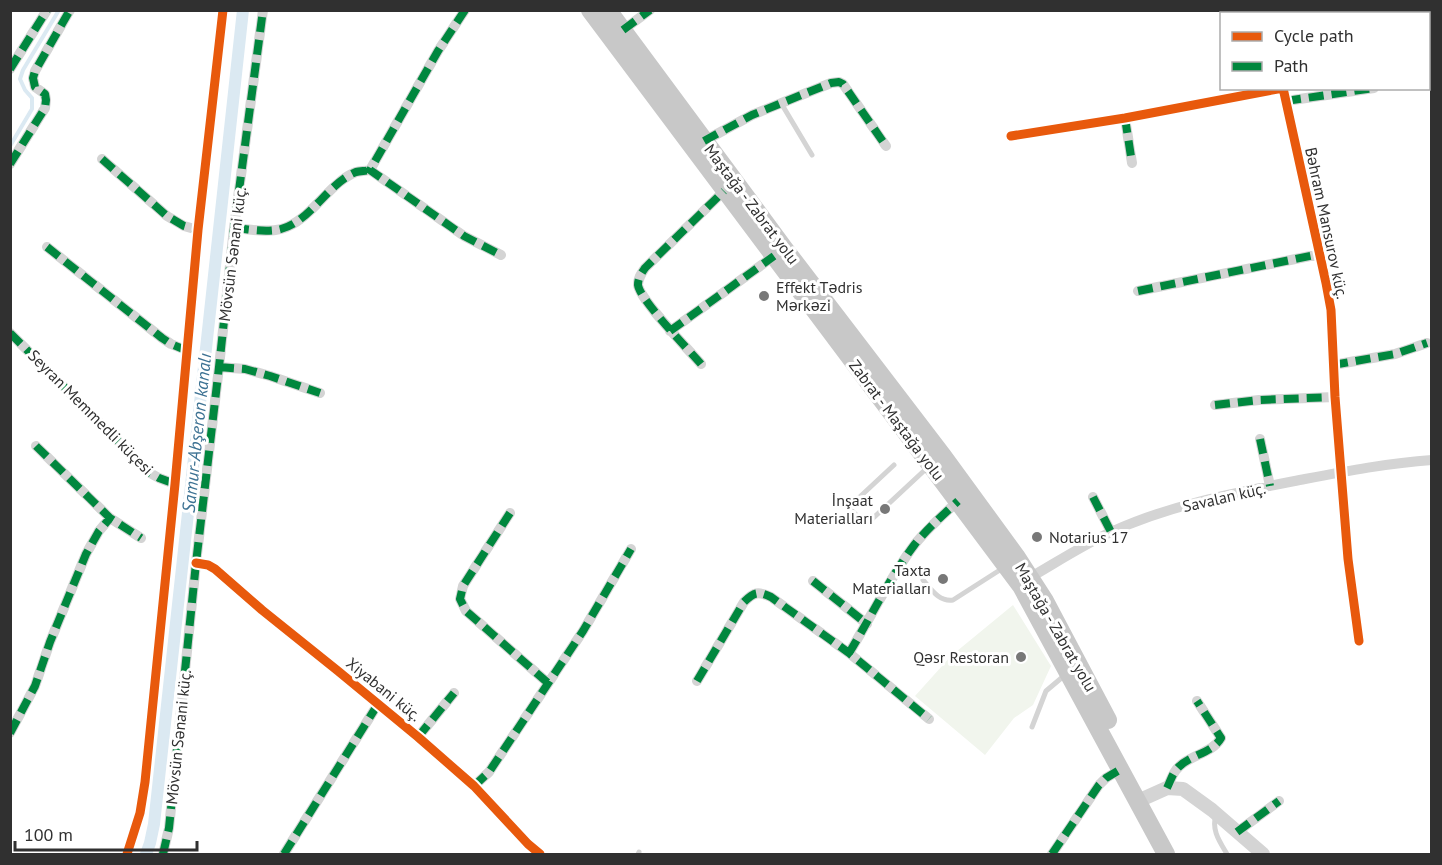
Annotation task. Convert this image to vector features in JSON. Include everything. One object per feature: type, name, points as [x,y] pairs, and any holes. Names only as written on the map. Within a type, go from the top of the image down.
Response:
[{"type":"main road","name":"Zabrat - Maştağa yolu","points":[[590,10],[1007,566],[1027,596],[1121,769],[1143,798],[1166,855]]},
{"type":"main road","name":"Maştağa - Zabrat yolu","points":[[608,10],[704,141],[943,456],[1031,577],[1143,798],[1179,855]]},
{"type":"street","points":[[10,69],[47,10]]},
{"type":"street","points":[[10,164],[45,108],[45,94],[35,87],[33,78],[70,10]]},
{"type":"street","points":[[127,855],[142,803],[188,351],[198,230],[223,10]]},
{"type":"street","name":"Mövsün Sənani küç.","points":[[163,855],[169,828],[234,228],[263,10]]},
{"type":"street","points":[[370,170],[438,51],[465,10]]},
{"type":"street","points":[[623,30],[650,10]]},
{"type":"street","points":[[10,45],[20,54]]},
{"type":"street","points":[[704,141],[752,115],[831,83],[839,82],[843,84],[886,146]]},
{"type":"street","points":[[1011,136],[1125,118],[1272,90]]},
{"type":"street","name":"Bəhram Mansurov küç.","points":[[1283,90],[1320,254],[1330,310],[1348,559],[1359,641]]},
{"type":"street","points":[[1286,101],[1360,90]]},
{"type":"street","points":[[1125,118],[1132,163]]},
{"type":"street","points":[[102,159],[167,216],[184,226],[198,230]]},
{"type":"street","points":[[234,228],[264,231],[282,229],[298,220],[343,180],[356,172],[370,170],[464,236],[501,255]]},
{"type":"street","points":[[701,364],[642,296],[638,288],[639,278],[645,268],[724,190]]},
{"type":"street","points":[[47,247],[162,338],[188,351]]},
{"type":"street","points":[[1138,291],[1320,254]]},
{"type":"street","points":[[670,331],[774,255]]},
{"type":"street","name":"Seyran Memmedli küçesi","points":[[10,333],[150,473],[175,484]]},
{"type":"street","points":[[1333,365],[1395,354],[1426,343]]},
{"type":"street","points":[[219,367],[245,369],[320,393]]},
{"type":"street","points":[[1215,405],[1259,400],[1335,397]]},
{"type":"street","points":[[1260,439],[1270,486]]},
{"type":"street","points":[[36,446],[110,518],[141,538]]},
{"type":"street","name":"Savalan küç.","points":[[1031,577],[1111,532],[1200,500],[1341,472],[1431,460]]},
{"type":"street","points":[[1093,497],[1111,532]]},
{"type":"street","points":[[849,652],[901,564],[928,529],[958,501]]},
{"type":"street","points":[[510,513],[463,586],[460,598],[466,611],[548,683]]},
{"type":"street","points":[[10,733],[35,686],[53,632],[86,554],[99,531],[110,518]]},
{"type":"street","points":[[474,786],[489,772],[548,683],[583,630],[631,549]]},
{"type":"street","name":"Xiyabani küç.","points":[[196,563],[215,569],[418,737],[474,786],[540,855]]},
{"type":"street","points":[[813,581],[867,624]]},
{"type":"street","points":[[697,681],[744,602],[752,594],[762,593],[849,652],[929,718]]},
{"type":"street","points":[[418,737],[454,693]]},
{"type":"street","points":[[1167,788],[1176,769],[1217,744],[1221,738],[1197,701]]},
{"type":"street","points":[[284,855],[378,704]]},
{"type":"street","points":[[1052,855],[1099,785],[1121,769]]},
{"type":"street","points":[[1143,798],[1167,788],[1183,789],[1194,795],[1263,855]]},
{"type":"street","points":[[1237,832],[1279,801]]},
{"type":"lane","points":[[781,103],[812,155]]},
{"type":"lane","points":[[894,465],[850,506],[850,509],[866,522],[870,521],[931,464]]},
{"type":"lane","points":[[923,580],[939,598],[946,601],[953,600],[1007,566]]},
{"type":"lane","points":[[1032,727],[1046,691],[1069,672]]},
{"type":"lane","points":[[1216,814],[1213,823],[1215,832],[1227,855]]},
{"type":"shaded area","points":[[1013,605],[1051,666],[1033,705],[1014,718],[985,755],[915,696],[951,656]]},
{"type":"waterway","points":[[10,146],[32,109],[32,98],[20,79],[23,70],[59,10]]},
{"type":"waterway","name":"Samur-Abşeron kanalı","points":[[146,854],[154,824],[243,10]]},
{"type":"marked path","points":[[10,69],[47,10]]},
{"type":"marked path","points":[[10,164],[45,108],[45,94],[35,87],[33,78],[70,10]]},
{"type":"marked path","points":[[163,854],[169,828],[234,228],[263,10]]},
{"type":"marked path","points":[[465,10],[438,51],[370,170],[464,236],[501,255]]},
{"type":"marked path","points":[[623,30],[650,10]]},
{"type":"marked path","points":[[1360,12],[1370,10]]},
{"type":"marked path","points":[[704,141],[752,115],[831,83],[839,82],[843,84],[886,146]]},
{"type":"marked path","points":[[1286,101],[1360,90]]},
{"type":"marked path","points":[[1125,118],[1132,163]]},
{"type":"marked path","points":[[102,159],[167,216],[184,226],[198,230]]},
{"type":"marked path","points":[[234,228],[269,231],[292,225],[346,177],[356,172],[370,170]]},
{"type":"marked path","points":[[701,364],[647,302],[638,283],[645,268],[724,191]]},
{"type":"marked path","points":[[47,247],[162,338],[188,351]]},
{"type":"marked path","points":[[1138,291],[1320,254]]},
{"type":"marked path","points":[[670,331],[774,256]]},
{"type":"marked path","points":[[10,333],[150,473],[175,484]]},
{"type":"marked path","points":[[1333,365],[1395,354],[1427,343]]},
{"type":"marked path","points":[[219,367],[245,369],[320,393]]},
{"type":"marked path","points":[[1215,405],[1259,400],[1335,397]]},
{"type":"marked path","points":[[1260,439],[1270,486]]},
{"type":"marked path","points":[[36,446],[110,518],[141,538]]},
{"type":"marked path","points":[[1093,497],[1111,532]]},
{"type":"marked path","points":[[849,653],[889,583],[915,544],[958,501]]},
{"type":"marked path","points":[[510,513],[463,586],[460,599],[466,611],[548,683]]},
{"type":"marked path","points":[[10,733],[35,686],[50,642],[86,554],[99,531],[110,518]]},
{"type":"marked path","points":[[474,786],[489,772],[583,631],[631,549]]},
{"type":"marked path","points":[[813,581],[867,624]]},
{"type":"marked path","points":[[697,681],[744,602],[754,594],[763,594],[771,597],[849,653],[929,719]]},
{"type":"marked path","points":[[418,737],[454,693]]},
{"type":"marked path","points":[[1167,788],[1181,765],[1212,748],[1221,738],[1197,701]]},
{"type":"marked path","points":[[284,854],[378,704]]},
{"type":"marked path","points":[[1052,854],[1099,785],[1121,769]]},
{"type":"marked path","points":[[1237,832],[1279,801]]},
{"type":"cycle path","points":[[127,854],[140,813],[145,782],[198,230],[223,10]]},
{"type":"cycle path","points":[[1011,136],[1125,118],[1272,90]]},
{"type":"cycle path","points":[[1283,90],[1331,310],[1335,397],[1348,559],[1359,641]]},
{"type":"cycle path","points":[[196,563],[215,569],[418,737],[474,786],[540,854]]},
{"type":"place","name":"Effekt Tədris Mərkəzi","points":[[764,296]]},
{"type":"place","name":"İnşaat Materialları","points":[[885,509]]},
{"type":"place","name":"Notarius 17","points":[[1037,537]]},
{"type":"place","name":"Taxta Materialları","points":[[943,579]]},
{"type":"place","name":"Qəsr Restoran","points":[[1021,657]]}]
